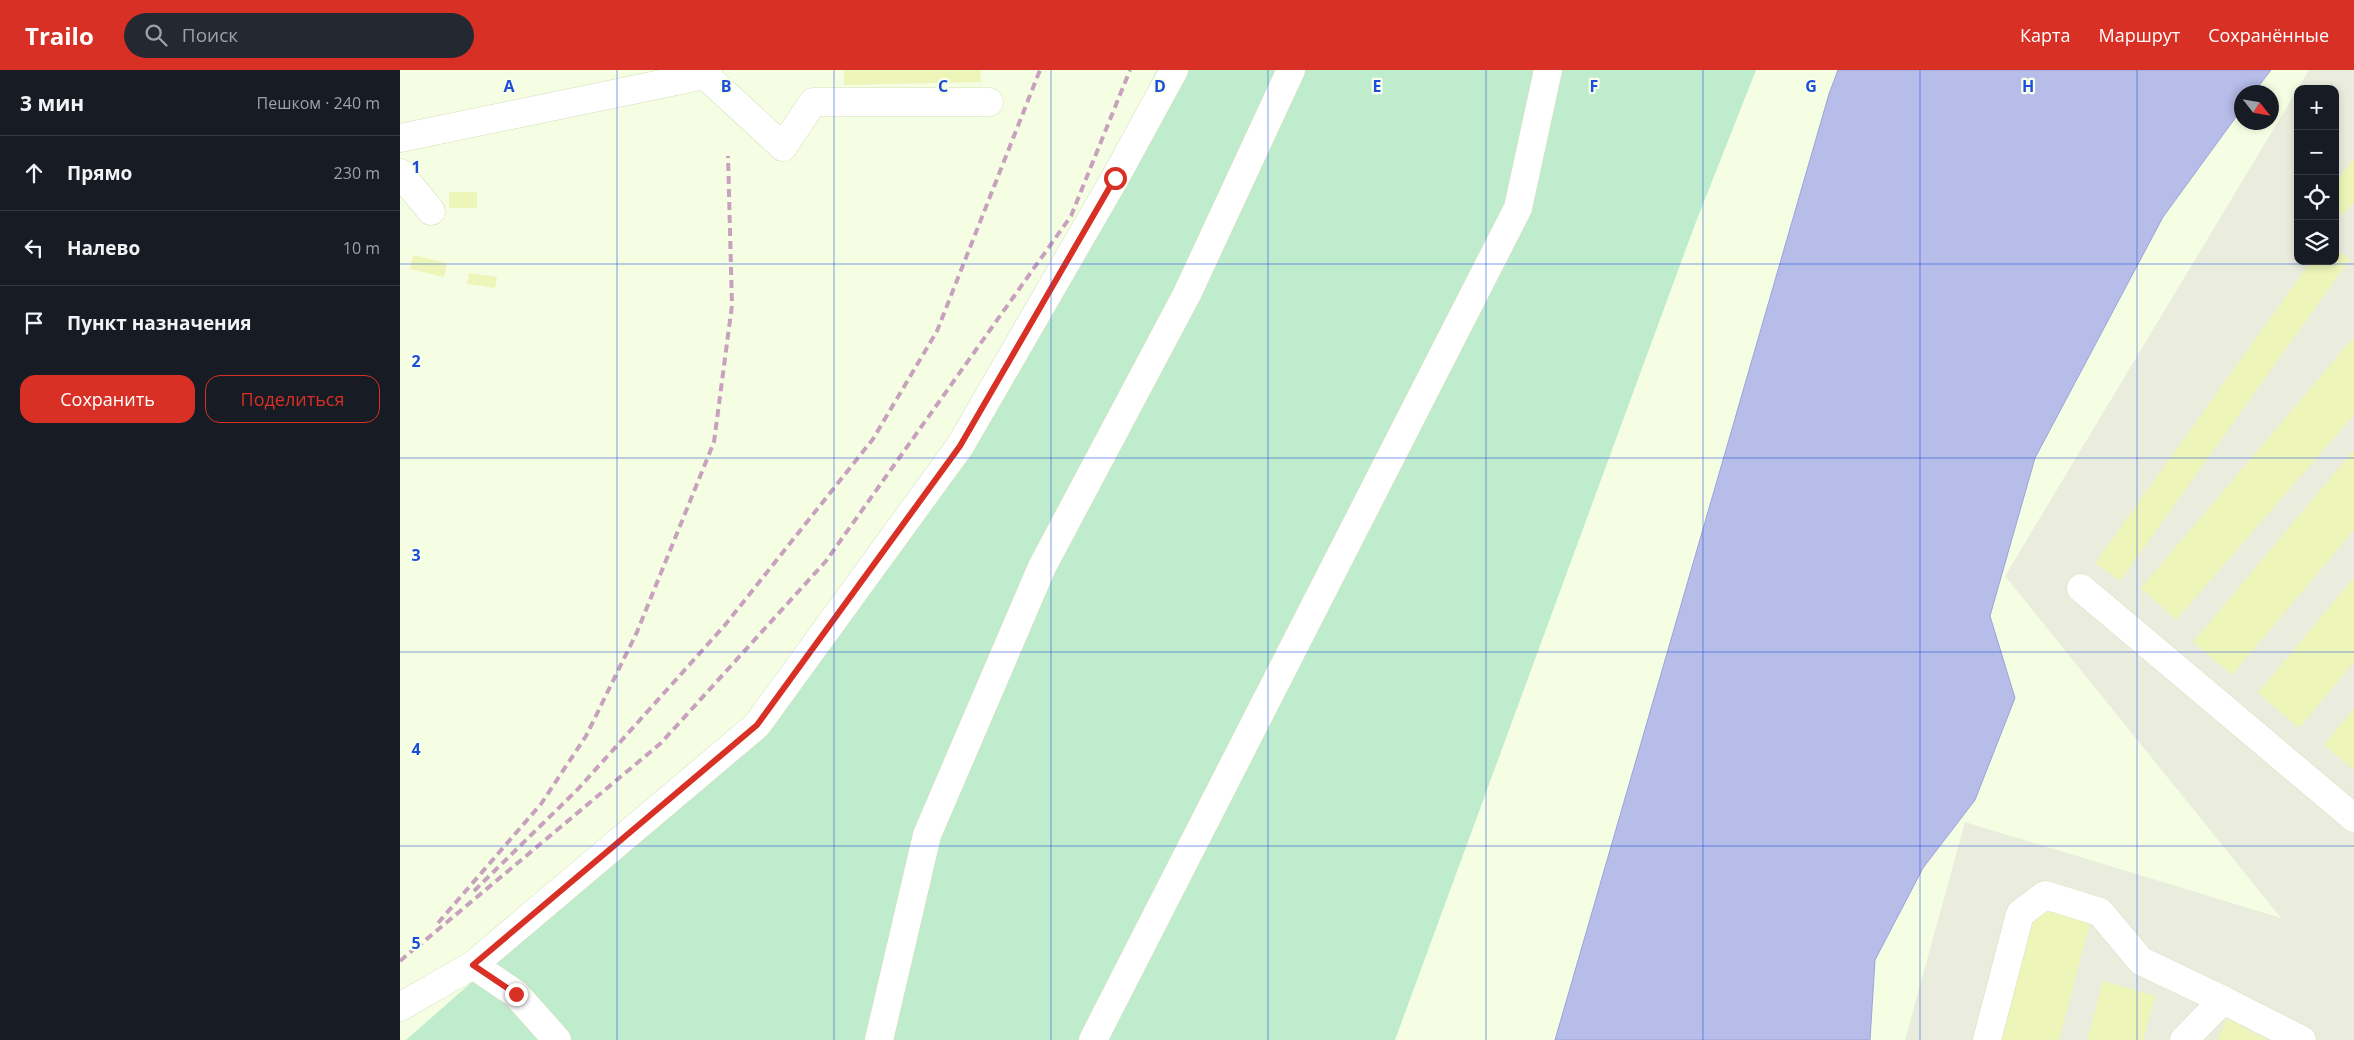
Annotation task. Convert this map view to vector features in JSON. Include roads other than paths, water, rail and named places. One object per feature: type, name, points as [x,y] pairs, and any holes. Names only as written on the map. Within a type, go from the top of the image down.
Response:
[{"type":"street","points":[[400,1007],[473,965],[757,725],[960,446],[1115,178],[1174,70]]},
{"type":"street","points":[[879,1040],[927,835],[1042,567],[1187,294],[1291,70]]},
{"type":"street","points":[[1093,1040],[1518,208],[1548,70]]},
{"type":"street","points":[[400,138],[706,72],[784,146],[813,102],[989,102]]},
{"type":"street","points":[[400,173],[432,211]]},
{"type":"street","points":[[2081,588],[2354,818]]},
{"type":"street","points":[[1987,1040],[2020,914],[2045,895],[2100,912],[2141,962],[2223,1000],[2302,1040]]},
{"type":"street","points":[[473,965],[516,994],[557,1040]]},
{"type":"street","points":[[2184,1040],[2223,1000]]},
{"type":"water","points":[[1838,70],[2271,70],[2259,85],[2234,85],[2234,120],[2163,217],[2035,458],[1990,616],[2015,698],[1975,800],[1923,868],[1875,960],[1870,1040],[1555,1040],[1829,94]]},
{"type":"railway","points":[[474,891],[578,789],[725,625],[873,439],[937,331],[1040,70]]},
{"type":"railway","points":[[416,948],[661,743],[826,561],[1071,216],[1130,70]]},
{"type":"railway","points":[[438,923],[541,804],[586,736],[637,632],[714,442],[732,305],[728,156]]},
{"type":"railway","points":[[400,961],[420,944]]}]
